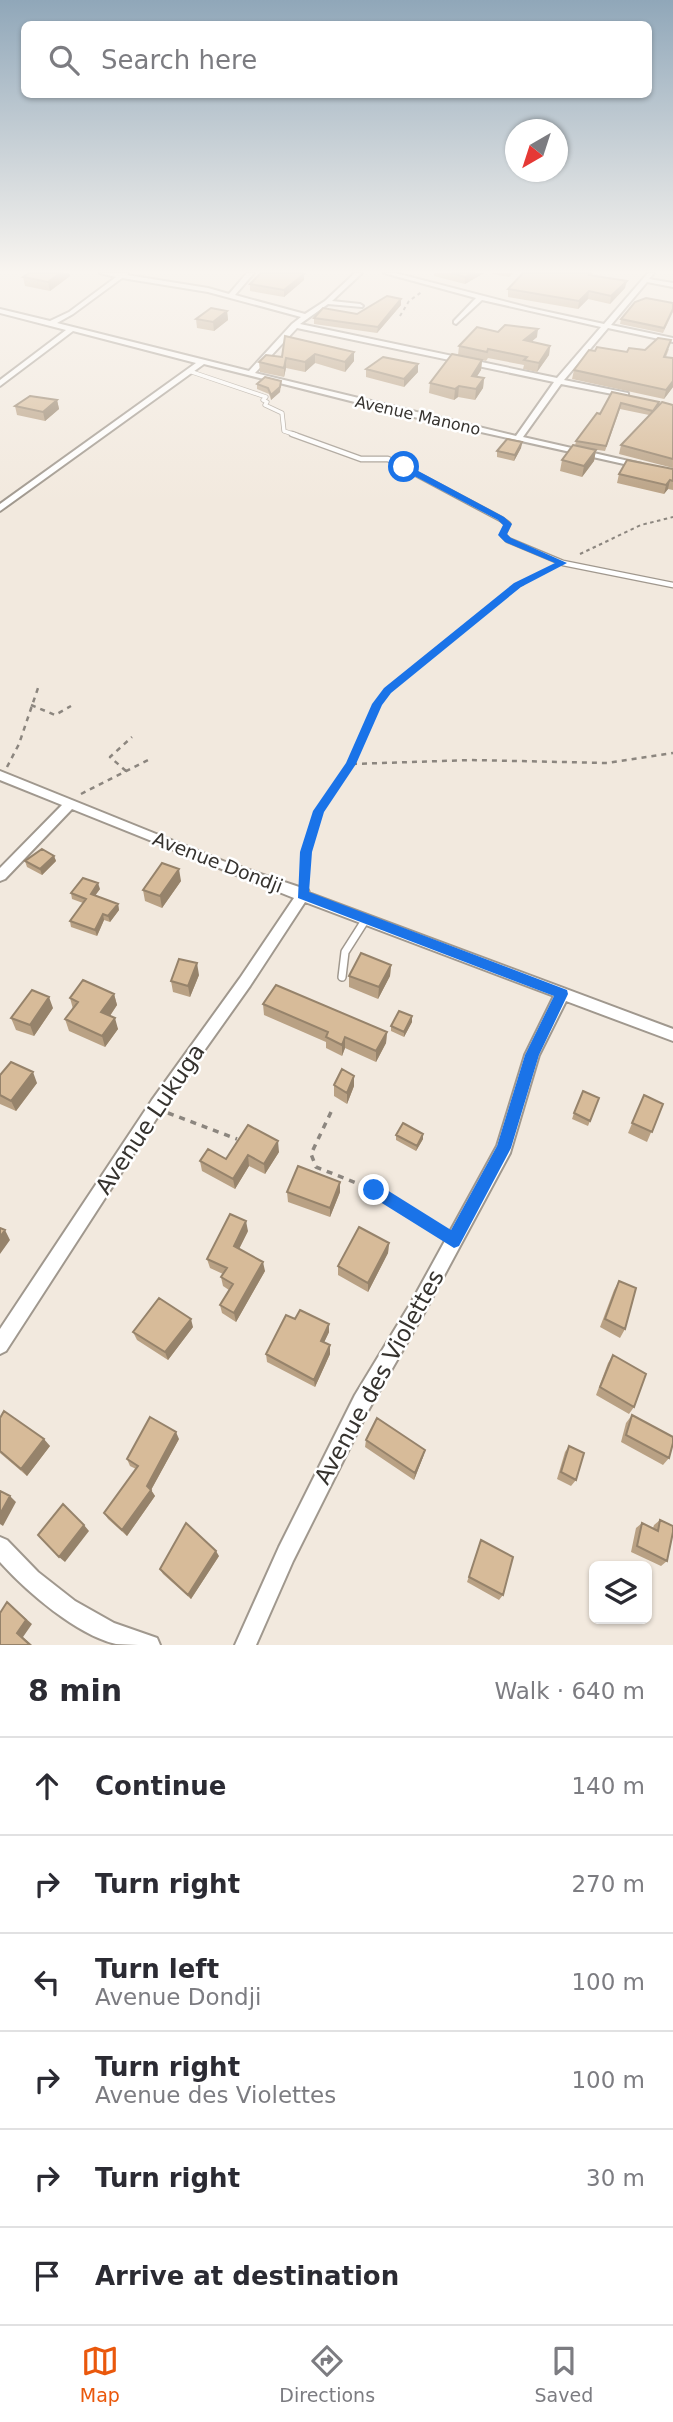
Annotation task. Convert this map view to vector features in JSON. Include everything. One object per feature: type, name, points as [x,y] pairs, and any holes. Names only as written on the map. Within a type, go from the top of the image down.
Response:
[{"type":"street","points":[[0,384],[45,350]]},
{"type":"street","name":"Avenue Manono","points":[[154,350],[647,468]]},
{"type":"street","points":[[250,374],[272,350]]},
{"type":"street","points":[[414,350],[635,397]]},
{"type":"street","points":[[518,438],[586,350]]},
{"type":"street","points":[[0,508],[202,362]]},
{"type":"street","name":"Avenue Dondji","points":[[1,775],[69,806],[673,1035]]},
{"type":"street","points":[[0,876],[69,806]]},
{"type":"street","name":"Avenue Lukuga","points":[[0,1345],[157,1105],[303,894]]},
{"type":"street","name":"Avenue des Violettes","points":[[245,1645],[286,1554],[362,1402],[504,1148],[532,1055],[562,994]]},
{"type":"street","points":[[0,1548],[46,1591],[75,1613],[115,1636],[150,1645]]},
{"type":"lane","points":[[189,372],[212,382],[242,386],[266,397],[263,400],[267,402],[265,405],[282,412],[284,431],[292,435],[361,459],[388,459],[427,479],[508,524],[503,535],[508,540],[563,563],[673,585]]},
{"type":"lane","points":[[342,977],[345,952],[367,917]]},
{"type":"path","points":[[303,894],[306,852],[318,811],[351,764],[377,704],[387,690],[501,597],[538,572],[563,563],[641,525],[673,517]]},
{"type":"path","points":[[1,775],[19,744],[39,685]]},
{"type":"path","points":[[31,705],[55,715],[71,706]]},
{"type":"path","points":[[126,771],[110,757],[132,737]]},
{"type":"path","points":[[351,764],[471,760],[607,763],[673,753]]},
{"type":"path","points":[[69,806],[78,796],[152,758]]},
{"type":"path","points":[[157,1105],[172,1116],[237,1139]]},
{"type":"path","points":[[331,1112],[311,1154],[316,1167],[374,1190],[454,1241]]},
{"type":"building","points":[[283,350],[354,352],[345,362],[315,354],[305,362],[286,358],[284,368],[259,362],[266,355],[282,357]]},
{"type":"building","points":[[492,350],[548,350],[539,363],[524,360],[527,357]]},
{"type":"building","points":[[589,350],[667,350],[664,357],[673,358],[673,381],[666,390],[574,370]]},
{"type":"building","points":[[452,354],[482,360],[472,376],[484,378],[476,389],[459,386],[455,389],[430,383]]},
{"type":"building","points":[[383,357],[418,364],[404,379],[366,369]]},
{"type":"building","points":[[265,377],[281,381],[280,387],[271,395],[268,388],[257,384]]},
{"type":"building","points":[[612,392],[659,402],[653,411],[621,403],[606,446],[576,441],[597,413],[600,414]]},
{"type":"building","points":[[30,396],[57,400],[43,412],[15,406]]},
{"type":"building","points":[[662,402],[673,405],[673,459],[621,445]]},
{"type":"building","points":[[507,439],[522,442],[515,455],[497,451]]},
{"type":"building","points":[[573,445],[596,450],[584,466],[562,460]]},
{"type":"building","points":[[627,460],[673,469],[673,481],[670,480],[666,485],[619,474]]},
{"type":"building","points":[[42,849],[54,856],[40,869],[25,861]]},
{"type":"building","points":[[162,863],[179,869],[160,896],[143,890]]},
{"type":"building","points":[[83,878],[98,883],[91,894],[118,904],[108,916],[103,914],[95,930],[70,921],[86,899],[71,893]]},
{"type":"building","points":[[361,953],[391,965],[379,987],[349,976]]},
{"type":"building","points":[[179,959],[197,963],[188,986],[171,981]]},
{"type":"building","points":[[83,980],[114,994],[101,1012],[115,1018],[102,1036],[65,1019],[78,1002],[70,998]]},
{"type":"building","points":[[276,985],[387,1032],[376,1051],[345,1037],[342,1045],[326,1037],[328,1032],[263,1004]]},
{"type":"building","points":[[32,990],[49,997],[30,1025],[11,1018]]},
{"type":"building","points":[[399,1011],[412,1016],[404,1032],[391,1026]]},
{"type":"building","points":[[11,1062],[33,1072],[11,1101],[0,1095],[0,1075]]},
{"type":"building","points":[[342,1069],[354,1076],[347,1093],[334,1085]]},
{"type":"building","points":[[583,1091],[599,1098],[590,1121],[574,1113]]},
{"type":"building","points":[[644,1095],[663,1104],[652,1132],[632,1123]]},
{"type":"building","points":[[403,1123],[423,1134],[417,1146],[396,1135]]},
{"type":"building","points":[[248,1125],[278,1141],[264,1164],[248,1155],[233,1179],[200,1161],[208,1149],[226,1159]]},
{"type":"building","points":[[298,1166],[340,1182],[330,1208],[287,1192]]},
{"type":"building","points":[[230,1214],[246,1221],[234,1246],[263,1262],[234,1313],[220,1305],[233,1284],[221,1277],[227,1268],[207,1259]]},
{"type":"building","points":[[359,1227],[389,1243],[368,1283],[338,1266]]},
{"type":"building","points":[[619,1281],[636,1288],[625,1329],[605,1319]]},
{"type":"building","points":[[159,1298],[191,1319],[165,1352],[133,1332]]},
{"type":"building","points":[[300,1310],[329,1324],[321,1341],[330,1345],[314,1380],[266,1354],[286,1315],[295,1319]]},
{"type":"building","points":[[613,1355],[646,1374],[634,1407],[600,1387]]},
{"type":"building","points":[[4,1411],[44,1439],[21,1469],[0,1451],[0,1418]]},
{"type":"building","points":[[632,1415],[673,1437],[669,1458],[626,1435]]},
{"type":"building","points":[[150,1417],[176,1432],[147,1486],[151,1490],[122,1530],[104,1513],[138,1466],[127,1459]]},
{"type":"building","points":[[377,1418],[425,1450],[415,1473],[366,1440]]},
{"type":"building","points":[[569,1446],[584,1453],[576,1480],[561,1472]]},
{"type":"building","points":[[0,1491],[10,1496],[0,1514]]},
{"type":"building","points":[[63,1504],[84,1525],[59,1557],[38,1535]]},
{"type":"building","points":[[660,1520],[673,1526],[667,1561],[637,1546],[642,1523],[658,1531]]},
{"type":"building","points":[[186,1523],[216,1551],[188,1595],[160,1569]]},
{"type":"building","points":[[481,1540],[513,1557],[503,1595],[469,1577]]},
{"type":"building","points":[[7,1602],[26,1620],[17,1633],[30,1645],[0,1645],[0,1613]]},
{"type":"route","points":[[374,1190],[454,1241],[504,1148],[532,1055],[562,994],[303,894],[306,852],[318,811],[351,764],[377,704],[387,690],[518,585],[538,572],[563,563],[508,540],[503,535],[503,530],[508,524],[501,519],[404,467]]}]
